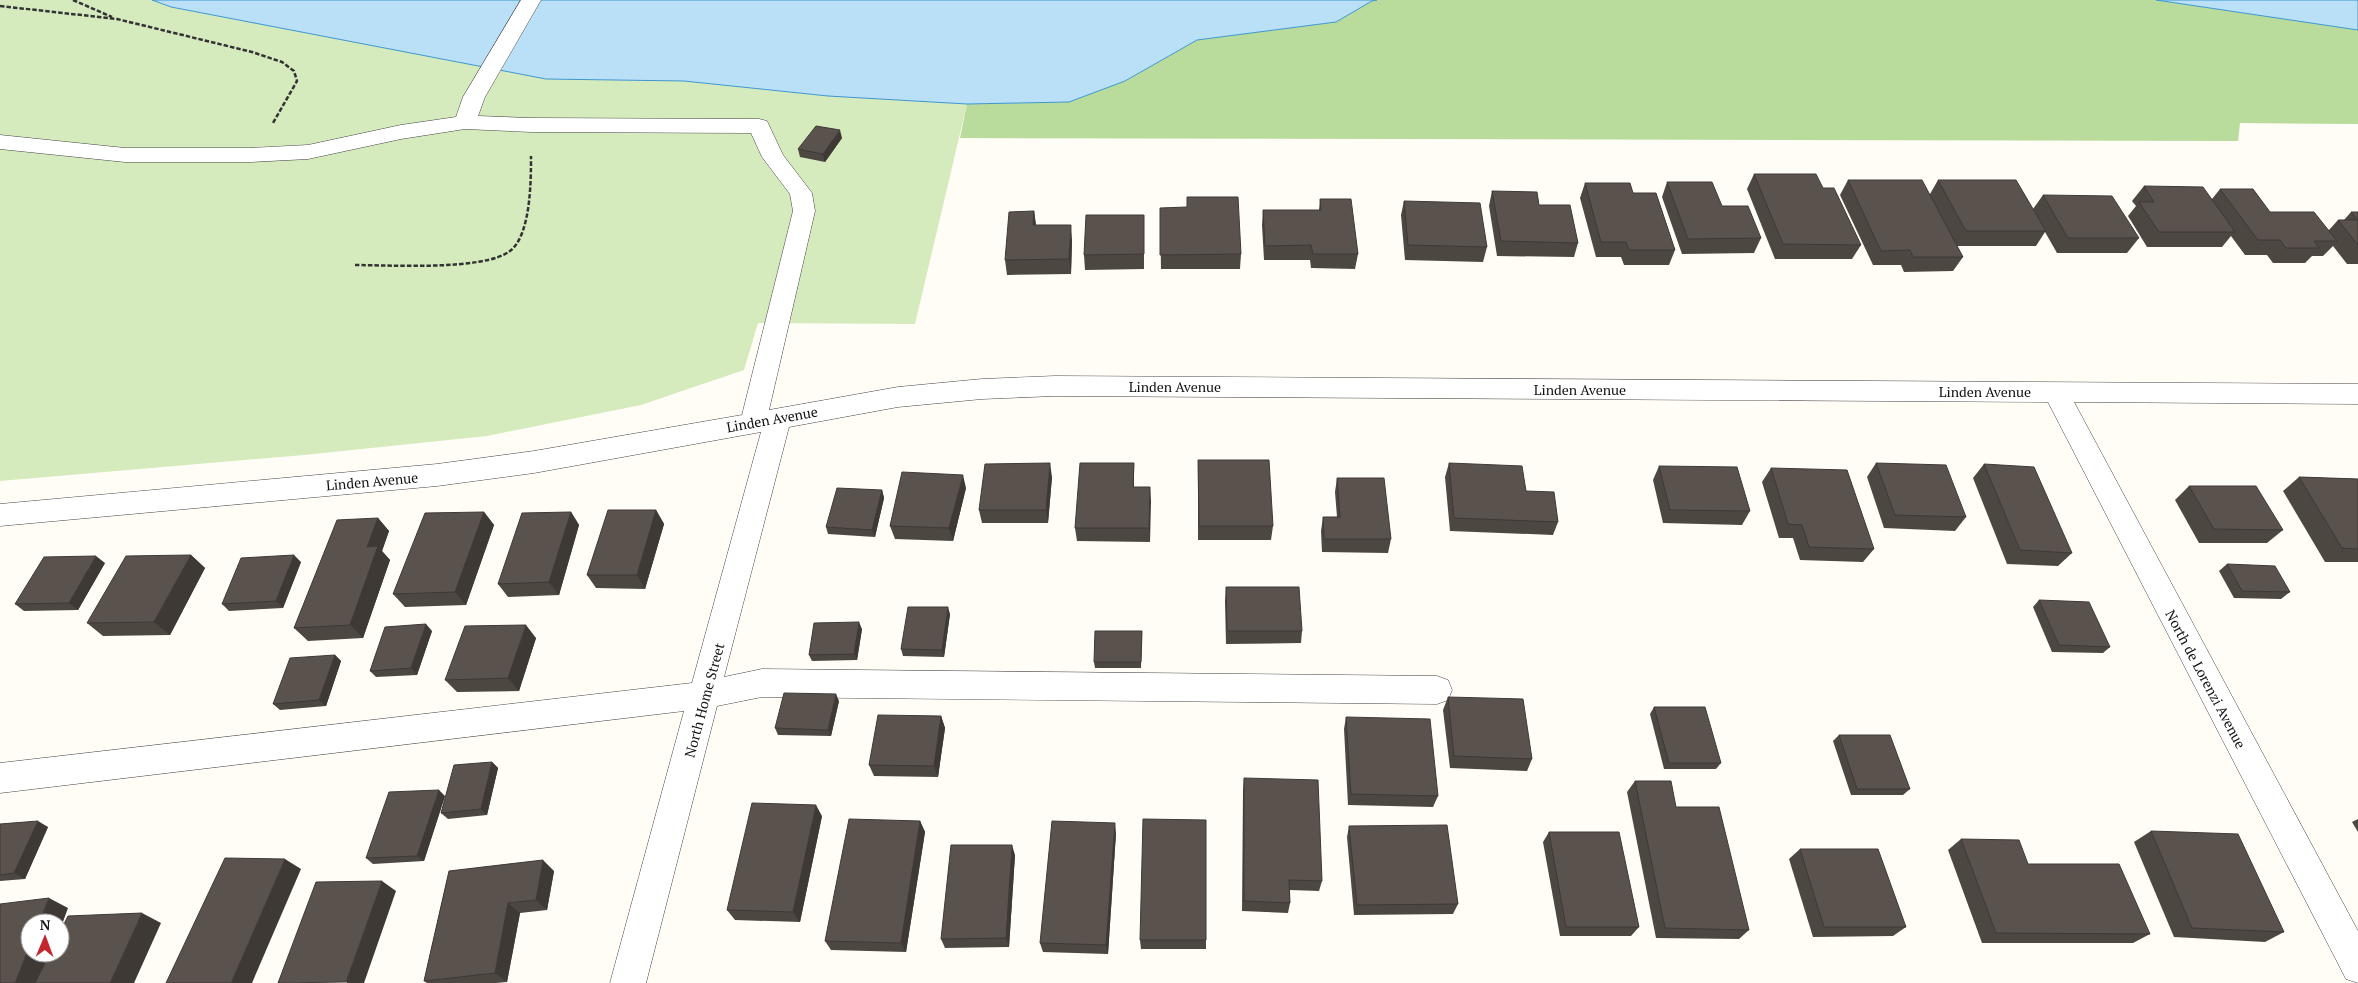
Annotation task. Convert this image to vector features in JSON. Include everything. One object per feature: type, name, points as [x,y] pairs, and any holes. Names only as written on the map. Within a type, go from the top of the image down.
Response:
[{"type":"street","points":[[465,122],[474,97],[531,0]]},
{"type":"street","points":[[0,142],[125,155],[251,155],[308,152],[400,132],[465,122],[531,125]]},
{"type":"street","name":"North Home Street","points":[[531,125],[759,126],[773,157],[802,193],[804,212],[766,419],[706,695],[628,983]]},
{"type":"street","name":"Linden Avenue","points":[[0,516],[437,475],[534,462],[766,419],[898,397],[982,389],[1055,386],[2358,394]]},
{"type":"street","name":"North de Lorenzi Avenue","points":[[2055,391],[2358,967]]},
{"type":"street","points":[[0,778],[706,695],[762,683],[1436,690]]},
{"type":"path","points":[[73,0],[117,19]]},
{"type":"path","points":[[0,6],[117,19],[252,52],[282,62],[294,71],[297,81],[251,155]]},
{"type":"path","points":[[355,265],[449,265],[493,258],[510,251],[521,234],[529,205],[532,174],[531,125]]},
{"type":"green space","points":[[0,0],[152,0],[171,7],[546,79],[684,81],[828,96],[967,104],[915,324],[758,323],[744,370],[641,405],[487,436],[304,455],[0,481]]},
{"type":"green space","points":[[1377,0],[2156,0],[2358,30],[2358,124],[2240,123],[2238,141],[960,138],[967,104],[1069,102],[1125,81],[1197,40],[1336,22]]},
{"type":"water","points":[[152,0],[1377,0],[1336,22],[1197,40],[1125,81],[1069,102],[967,104],[828,96],[684,81],[546,79],[171,7]]},
{"type":"water","points":[[2156,0],[2358,0],[2358,30]]},
{"type":"building","points":[[816,126],[840,130],[823,154],[798,149]]},
{"type":"building","points":[[1754,174],[1816,174],[1823,188],[1834,188],[1861,245],[1783,244]]},
{"type":"building","points":[[1848,180],[1922,180],[1963,257],[1913,257],[1910,250],[1881,251]]},
{"type":"building","points":[[1938,180],[2016,180],[2046,231],[1966,231]]},
{"type":"building","points":[[1667,182],[1712,182],[1722,206],[1748,206],[1761,238],[1688,239]]},
{"type":"building","points":[[1585,183],[1630,183],[1633,193],[1656,193],[1675,250],[1629,250],[1626,242],[1601,242]]},
{"type":"building","points":[[2144,186],[2203,187],[2235,232],[2159,232],[2139,202],[2154,202]]},
{"type":"building","points":[[2220,189],[2253,189],[2270,212],[2314,212],[2337,241],[2314,241],[2319,248],[2286,248],[2280,240],[2258,240]]},
{"type":"building","points":[[1492,191],[1537,192],[1539,205],[1570,205],[1578,243],[1501,241]]},
{"type":"building","points":[[2043,195],[2112,196],[2139,238],[2068,238]]},
{"type":"building","points":[[1187,197],[1238,197],[1241,254],[1160,255],[1160,208],[1187,207]]},
{"type":"building","points":[[1320,199],[1351,199],[1358,254],[1313,254],[1311,245],[1265,246],[1263,210],[1321,210]]},
{"type":"building","points":[[1404,201],[1480,203],[1487,247],[1408,245]]},
{"type":"building","points":[[1034,211],[1033,225],[1071,225],[1069,259],[1005,260],[1009,212]]},
{"type":"building","points":[[2351,212],[2358,212],[2358,220]]},
{"type":"building","points":[[1086,215],[1144,215],[1144,254],[1084,255]]},
{"type":"building","points":[[2338,220],[2358,220],[2358,245]]},
{"type":"building","points":[[1198,460],[1269,460],[1273,526],[1199,526]]},
{"type":"building","points":[[1050,463],[1046,510],[979,510],[985,464]]},
{"type":"building","points":[[1080,463],[1134,463],[1133,487],[1150,487],[1149,528],[1075,528]]},
{"type":"building","points":[[1449,463],[1522,466],[1526,491],[1554,492],[1558,522],[1454,518]]},
{"type":"building","points":[[1876,463],[1946,465],[1966,517],[1895,515]]},
{"type":"building","points":[[1984,464],[2034,467],[2072,553],[2020,550]]},
{"type":"building","points":[[1659,466],[1737,467],[1750,511],[1670,510]]},
{"type":"building","points":[[1771,468],[1847,470],[1874,549],[1809,547],[1802,525],[1788,524]]},
{"type":"building","points":[[902,472],[963,475],[949,528],[890,526]]},
{"type":"building","points":[[2299,477],[2358,479],[2358,549],[2342,548]]},
{"type":"building","points":[[1337,478],[1384,478],[1391,539],[1324,539],[1323,517],[1340,517]]},
{"type":"building","points":[[2189,486],[2256,486],[2283,530],[2214,529]]},
{"type":"building","points":[[837,488],[882,490],[872,530],[826,527]]},
{"type":"building","points":[[608,510],[656,510],[637,575],[587,575]]},
{"type":"building","points":[[484,512],[455,592],[393,594],[425,513]]},
{"type":"building","points":[[571,512],[549,582],[498,584],[522,513]]},
{"type":"building","points":[[378,518],[367,547],[378,546],[350,625],[294,628],[337,520]]},
{"type":"building","points":[[191,555],[154,622],[87,623],[126,556]]},
{"type":"building","points":[[294,555],[276,601],[222,604],[241,558]]},
{"type":"building","points":[[96,556],[69,603],[15,604],[44,557]]},
{"type":"building","points":[[2227,564],[2275,566],[2290,592],[2242,591]]},
{"type":"building","points":[[1226,587],[1299,587],[1302,631],[1227,631]]},
{"type":"building","points":[[2039,600],[2089,602],[2110,647],[2059,645]]},
{"type":"building","points":[[908,607],[948,607],[942,650],[901,649]]},
{"type":"building","points":[[859,622],[854,654],[809,655],[814,623]]},
{"type":"building","points":[[426,624],[411,668],[370,671],[385,627]]},
{"type":"building","points":[[526,625],[508,678],[445,680],[465,626]]},
{"type":"building","points":[[1095,631],[1142,631],[1141,662],[1094,662]]},
{"type":"building","points":[[335,655],[319,700],[273,704],[290,658]]},
{"type":"building","points":[[784,693],[836,694],[828,730],[775,728]]},
{"type":"building","points":[[1448,697],[1523,699],[1532,759],[1454,756]]},
{"type":"building","points":[[1654,707],[1705,707],[1721,763],[1669,763]]},
{"type":"building","points":[[878,715],[941,716],[934,766],[869,765]]},
{"type":"building","points":[[1346,717],[1430,719],[1438,796],[1351,794]]},
{"type":"building","points":[[1839,735],[1890,735],[1910,789],[1857,789]]},
{"type":"building","points":[[492,762],[481,809],[441,813],[454,765]]},
{"type":"building","points":[[1244,778],[1318,780],[1322,881],[1289,880],[1290,903],[1244,901]]},
{"type":"building","points":[[1635,781],[1671,781],[1676,807],[1719,807],[1749,930],[1665,928]]},
{"type":"building","points":[[439,790],[417,856],[366,858],[389,792]]},
{"type":"building","points":[[752,803],[816,805],[793,912],[727,910]]},
{"type":"building","points":[[849,819],[920,821],[901,943],[825,941]]},
{"type":"building","points":[[1143,819],[1206,820],[1206,940],[1140,940]]},
{"type":"building","points":[[38,821],[14,873],[0,875],[0,824]]},
{"type":"building","points":[[1052,821],[1115,823],[1106,945],[1040,943]]},
{"type":"building","points":[[1447,825],[1458,904],[1357,905],[1349,826]]},
{"type":"building","points":[[2151,831],[2238,834],[2284,932],[2192,928]]},
{"type":"building","points":[[1549,832],[1619,832],[1639,927],[1566,927]]},
{"type":"building","points":[[1961,839],[2019,840],[2028,864],[2119,864],[2150,934],[1996,933]]},
{"type":"building","points":[[951,845],[1012,845],[1006,938],[941,939]]},
{"type":"building","points":[[1800,849],[1878,849],[1906,927],[1824,927]]},
{"type":"building","points":[[225,858],[285,859],[231,983],[166,983]]},
{"type":"building","points":[[543,860],[536,900],[508,903],[495,973],[424,981],[449,871]]},
{"type":"building","points":[[382,881],[346,982],[278,983],[316,882]]},
{"type":"building","points":[[49,898],[43,913],[20,913],[20,963],[23,963],[15,983],[0,983],[0,904]]},
{"type":"building","points":[[142,913],[110,983],[35,983],[45,963],[70,963],[70,916]]}]
